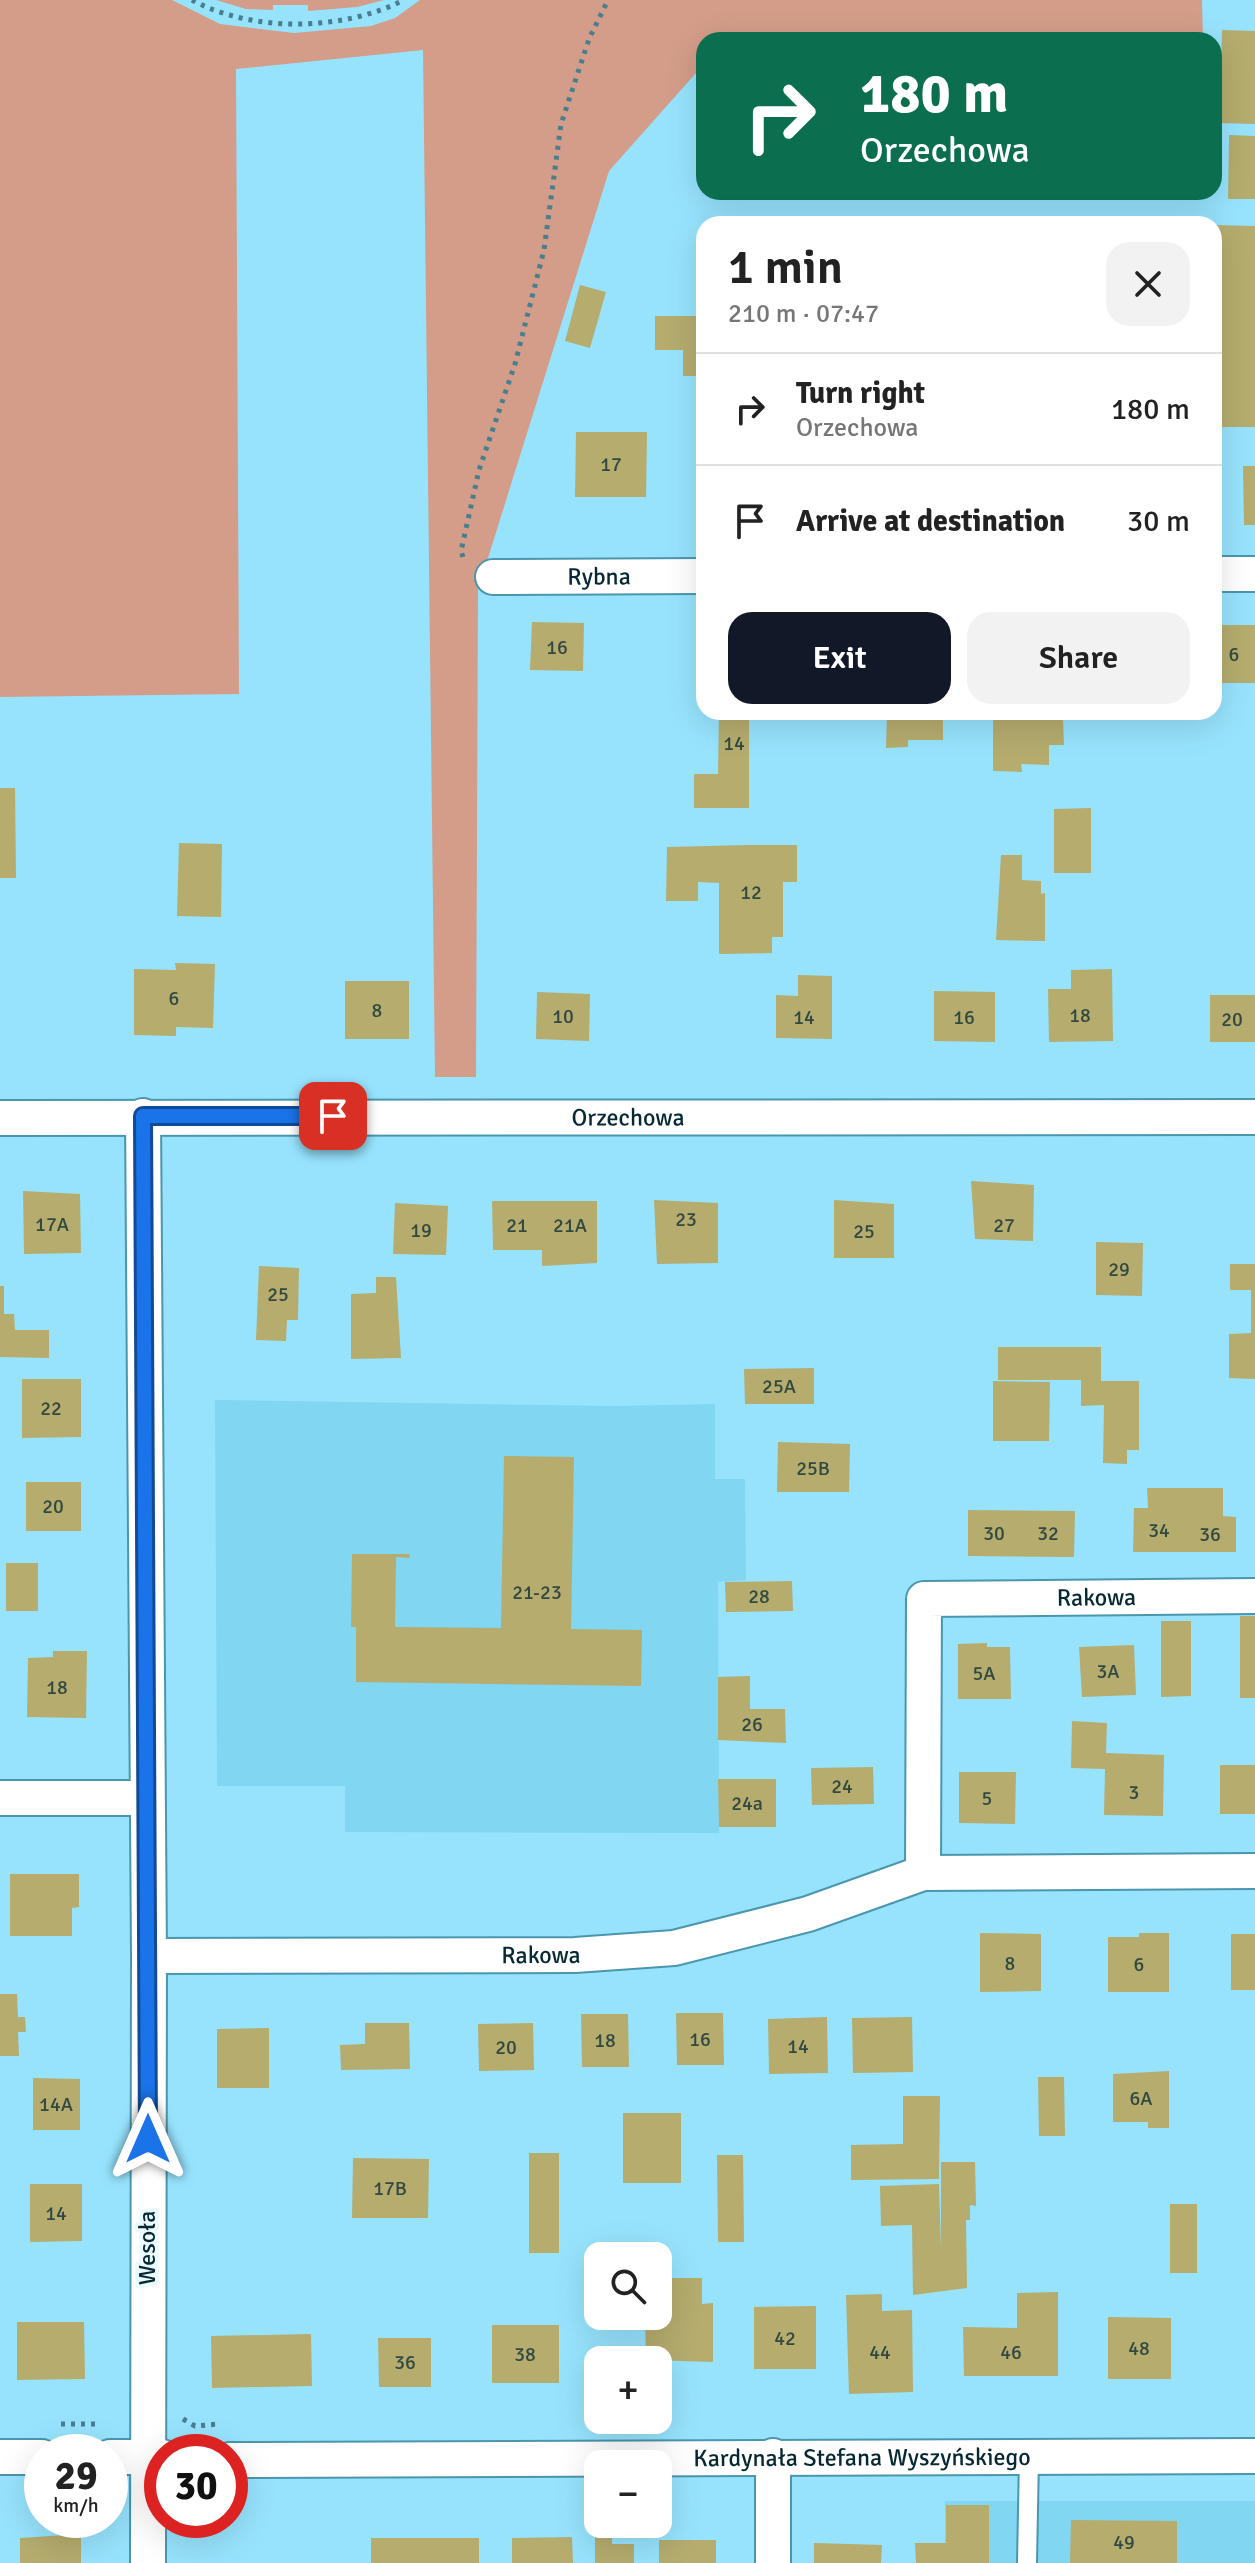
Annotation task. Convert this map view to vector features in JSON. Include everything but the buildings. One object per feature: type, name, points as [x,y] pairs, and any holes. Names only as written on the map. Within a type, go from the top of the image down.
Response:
[{"type":"street","points":[[1222,574],[1255,574]]},
{"type":"street","name":"Rybna","points":[[493,577],[696,576]]},
{"type":"street","name":"Wesoła","points":[[143,1116],[155,2434]]},
{"type":"street","name":"Orzechowa","points":[[0,1118],[1255,1117]]},
{"type":"street","name":"Rakowa","points":[[923,1873],[924,1599],[1255,1596]]},
{"type":"street","points":[[0,1798],[147,1798]]},
{"type":"street","name":"Rakowa","points":[[149,1956],[575,1955],[674,1948],[808,1914],[923,1873],[1255,1871]]},
{"type":"street","points":[[773,2456],[773,2563]]},
{"type":"street","name":"Kardynała Stefana Wyszyńskiego","points":[[248,2460],[1255,2456]]},
{"type":"street","points":[[0,2457],[24,2457]]},
{"type":"street","name":"Wesoła","points":[[148,2563],[150,2538]]},
{"type":"lane","points":[[1027,2563],[1029,2456]]},
{"type":"path","points":[[192,0],[229,16],[298,22],[349,20],[384,10],[404,0]]},
{"type":"path","points":[[493,577],[472,573],[461,551],[479,470],[515,364],[544,250],[561,124],[589,39],[608,0]]},
{"type":"shaded area","points":[[0,0],[172,0],[220,24],[294,33],[371,26],[395,18],[420,0],[1202,0],[1203,32],[696,32],[696,73],[609,171],[478,590],[476,1077],[435,1077],[423,50],[236,69],[239,694],[0,697]]},
{"type":"shaded area","points":[[216,0],[384,0],[357,7],[308,11],[308,5],[273,5],[273,10],[246,9]]},
{"type":"shaded area","points":[[215,1400],[615,1406],[715,1404],[715,1479],[745,1479],[746,1580],[718,1582],[719,1833],[345,1832],[345,1786],[217,1786]]},
{"type":"shaded area","points":[[945,2501],[1255,2501],[1255,2563],[945,2563]]},
{"type":"route","points":[[148,2139],[143,1116],[333,1116]]}]
